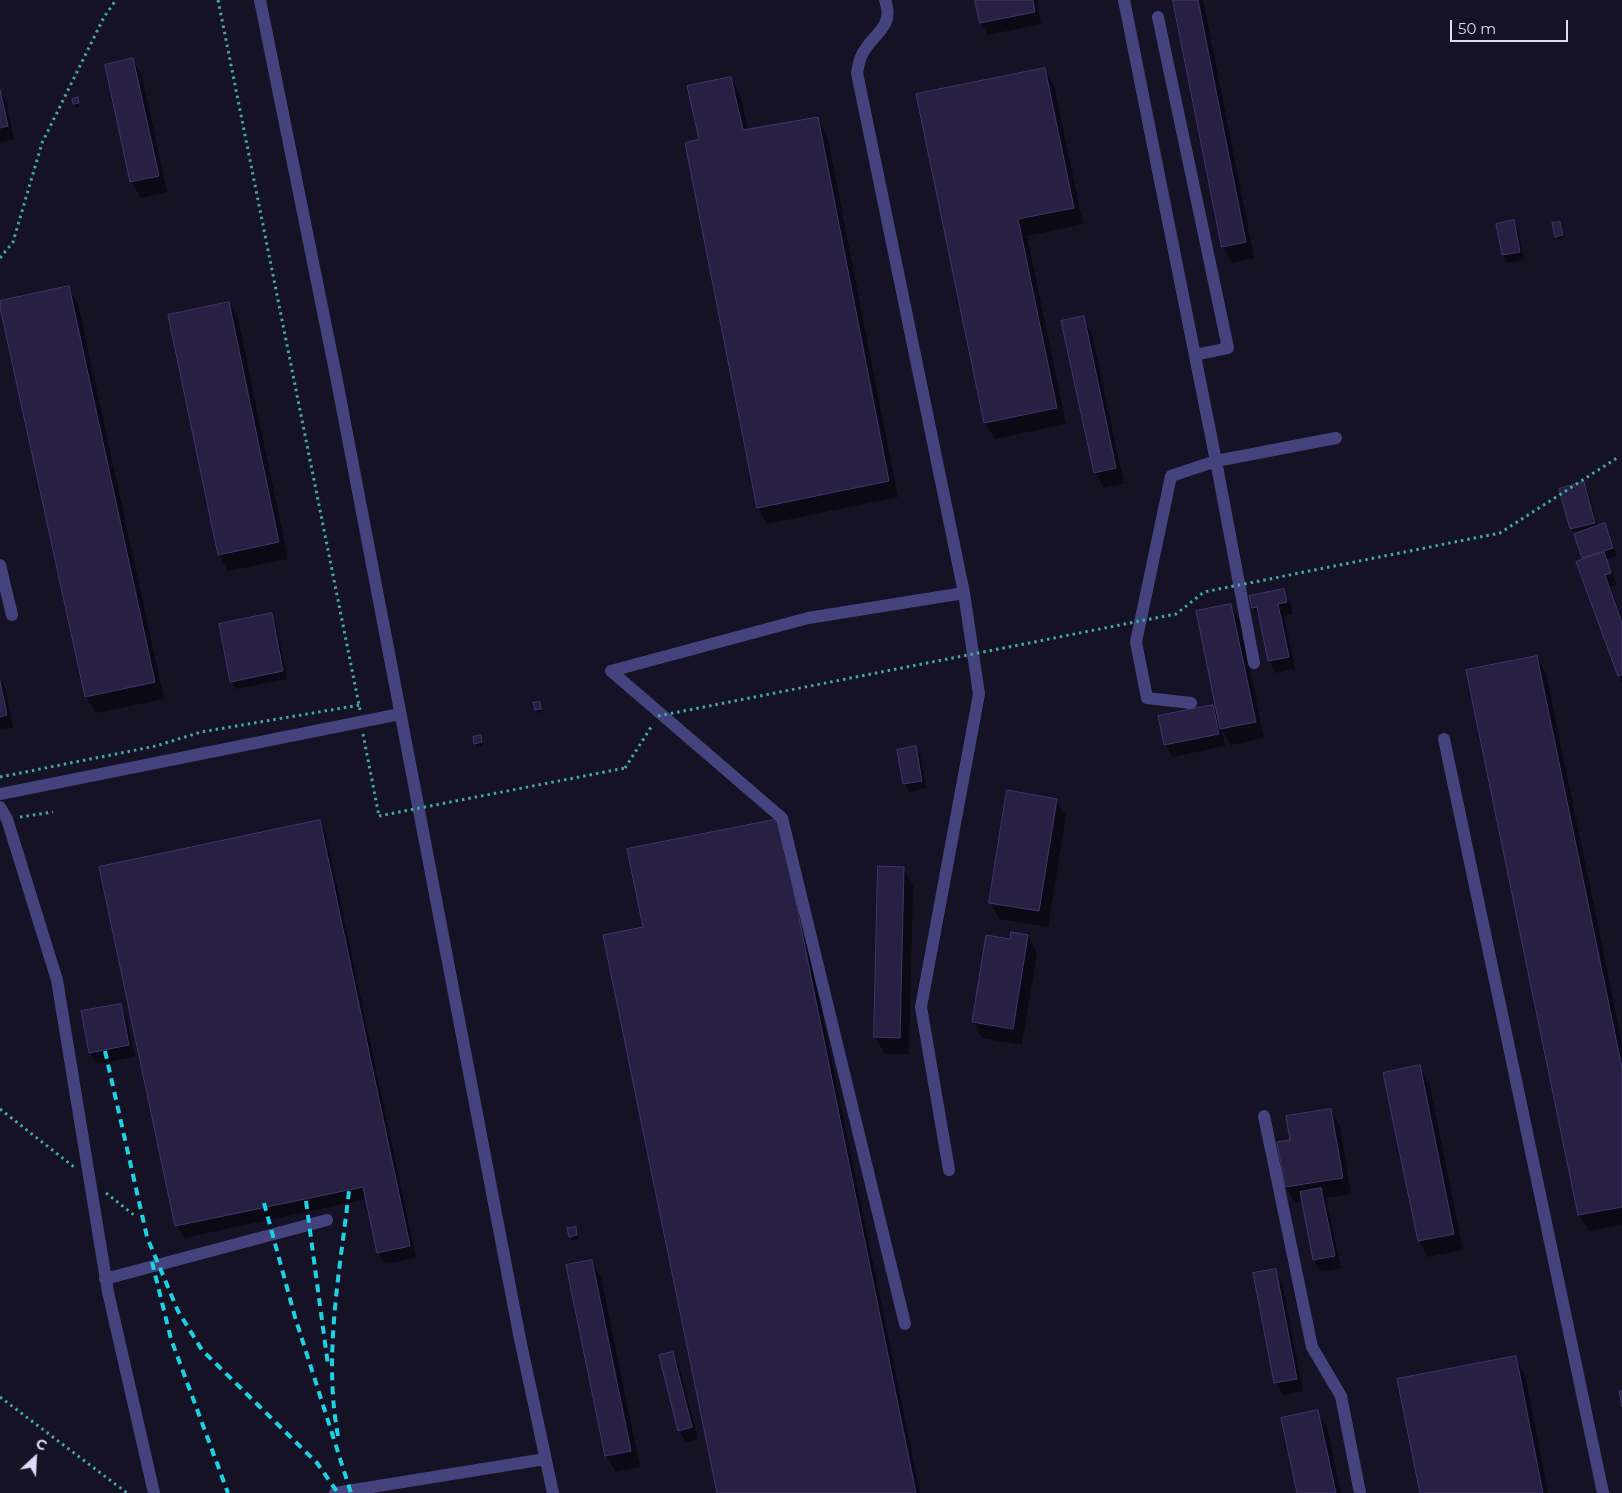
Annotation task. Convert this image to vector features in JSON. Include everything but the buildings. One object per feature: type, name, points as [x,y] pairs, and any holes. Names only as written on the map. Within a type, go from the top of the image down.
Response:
[{"type":"street","points":[[260,0],[332,357],[520,1339],[553,1493]]},
{"type":"street","points":[[886,0],[889,10],[886,24],[861,56],[857,73],[964,593],[979,694],[921,1007],[949,1170]]},
{"type":"street","points":[[1124,0],[1216,461],[1254,663]]},
{"type":"street","points":[[1158,17],[1228,348],[1195,355]]},
{"type":"street","points":[[1191,703],[1147,698],[1136,642],[1171,476],[1216,461],[1336,438]]},
{"type":"street","points":[[0,565],[12,615]]},
{"type":"street","points":[[905,1324],[782,818],[611,671],[808,618],[964,593]]},
{"type":"street","points":[[0,794],[400,714]]},
{"type":"street","points":[[1444,738],[1603,1493]]},
{"type":"street","points":[[0,807],[7,819],[57,980],[105,1279],[154,1493]]},
{"type":"street","points":[[1264,1116],[1312,1347],[1341,1396],[1360,1493]]},
{"type":"street","points":[[105,1279],[326,1220]]},
{"type":"street","points":[[335,1493],[546,1459]]},
{"type":"path","points":[[0,258],[13,242],[42,143],[104,17],[116,0]]},
{"type":"path","points":[[218,0],[236,98],[360,705],[361,722],[379,816],[625,768],[658,716],[1176,614],[1204,592],[1500,533],[1617,458]]},
{"type":"path","points":[[0,777],[156,746],[201,732],[360,705]]},
{"type":"path","points":[[7,819],[53,812]]},
{"type":"path","points":[[0,1109],[134,1215]]},
{"type":"path","points":[[0,1397],[127,1493]]},
{"type":"railway","points":[[105,1051],[147,1237],[178,1311],[202,1350],[317,1463],[338,1493]]},
{"type":"railway","points":[[338,1436],[332,1375],[334,1314],[349,1191]]},
{"type":"railway","points":[[306,1201],[328,1365]]},
{"type":"railway","points":[[264,1203],[295,1317],[351,1493]]},
{"type":"railway","points":[[152,1262],[171,1339],[228,1493]]}]
